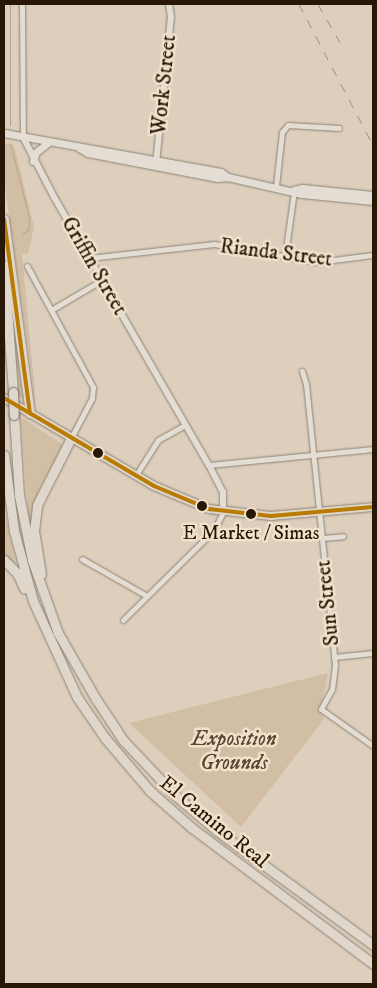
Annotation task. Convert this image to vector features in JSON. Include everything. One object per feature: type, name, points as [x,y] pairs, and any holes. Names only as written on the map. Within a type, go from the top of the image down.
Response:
[{"type":"highway","points":[[4,219],[30,413]]},
{"type":"highway","name":"El Camino Real","points":[[4,266],[19,495],[32,560],[43,592],[58,633],[83,680],[136,755],[216,830],[373,943]]},
{"type":"highway","points":[[43,592],[35,513],[42,490],[71,438]]},
{"type":"highway","name":"El Camino Real","points":[[4,455],[17,546],[40,618],[77,697],[105,738],[150,791],[192,828],[373,964]]},
{"type":"highway","points":[[4,560],[17,573],[40,618]]},
{"type":"main road","points":[[4,133],[78,148],[88,153],[156,163],[218,178],[228,177],[311,195],[373,201]]},
{"type":"main road","points":[[33,161],[36,152],[49,142]]},
{"type":"main road","points":[[294,190],[302,188],[373,194]]},
{"type":"main road","points":[[4,398],[172,496],[223,512],[271,516],[373,507]]},
{"type":"street","name":"Griffin Street","points":[[22,4],[23,137],[33,161],[209,465],[223,492],[223,512]]},
{"type":"street","name":"Work Street","points":[[156,163],[171,17],[169,4]]},
{"type":"street","points":[[276,186],[282,132],[288,125],[339,128]]},
{"type":"street","points":[[290,257],[287,241],[294,190]]},
{"type":"street","name":"Rianda Street","points":[[89,258],[214,244],[325,262],[373,255]]},
{"type":"street","points":[[27,266],[93,387],[92,398],[71,438]]},
{"type":"street","points":[[51,310],[102,280]]},
{"type":"street","name":"Sun Street","points":[[302,372],[306,384],[314,455],[334,657],[332,689],[321,709],[373,746]]},
{"type":"street","points":[[136,475],[158,440],[185,424]]},
{"type":"street","points":[[209,465],[373,449]]},
{"type":"street","points":[[123,620],[145,595],[214,530],[223,512]]},
{"type":"street","points":[[322,538],[344,536]]},
{"type":"street","points":[[82,559],[145,595]]},
{"type":"street","points":[[334,657],[373,653]]},
{"type":"green space","points":[[4,143],[14,145],[34,227],[28,254],[22,254],[36,405],[4,179]]},
{"type":"green space","points":[[10,299],[25,400],[19,397]]},
{"type":"green space","points":[[21,417],[63,445],[38,492],[29,531]]},
{"type":"green space","points":[[4,509],[15,560],[14,565],[4,558]]},
{"type":"green space","name":"Exposition Grounds","points":[[328,673],[321,709],[324,719],[241,827],[129,723]]},
{"type":"waterway","points":[[10,4],[10,125]]},
{"type":"waterway","points":[[10,143],[29,217],[28,230],[22,234]]},
{"type":"railway","points":[[299,4],[373,145]]},
{"type":"railway","points":[[318,4],[344,49]]},
{"type":"transit line","points":[[4,219],[30,413]]},
{"type":"transit line","points":[[4,398],[154,486],[209,509],[271,516],[373,507]]},
{"type":"place","name":"E Market / Simas","points":[[251,514]]}]
